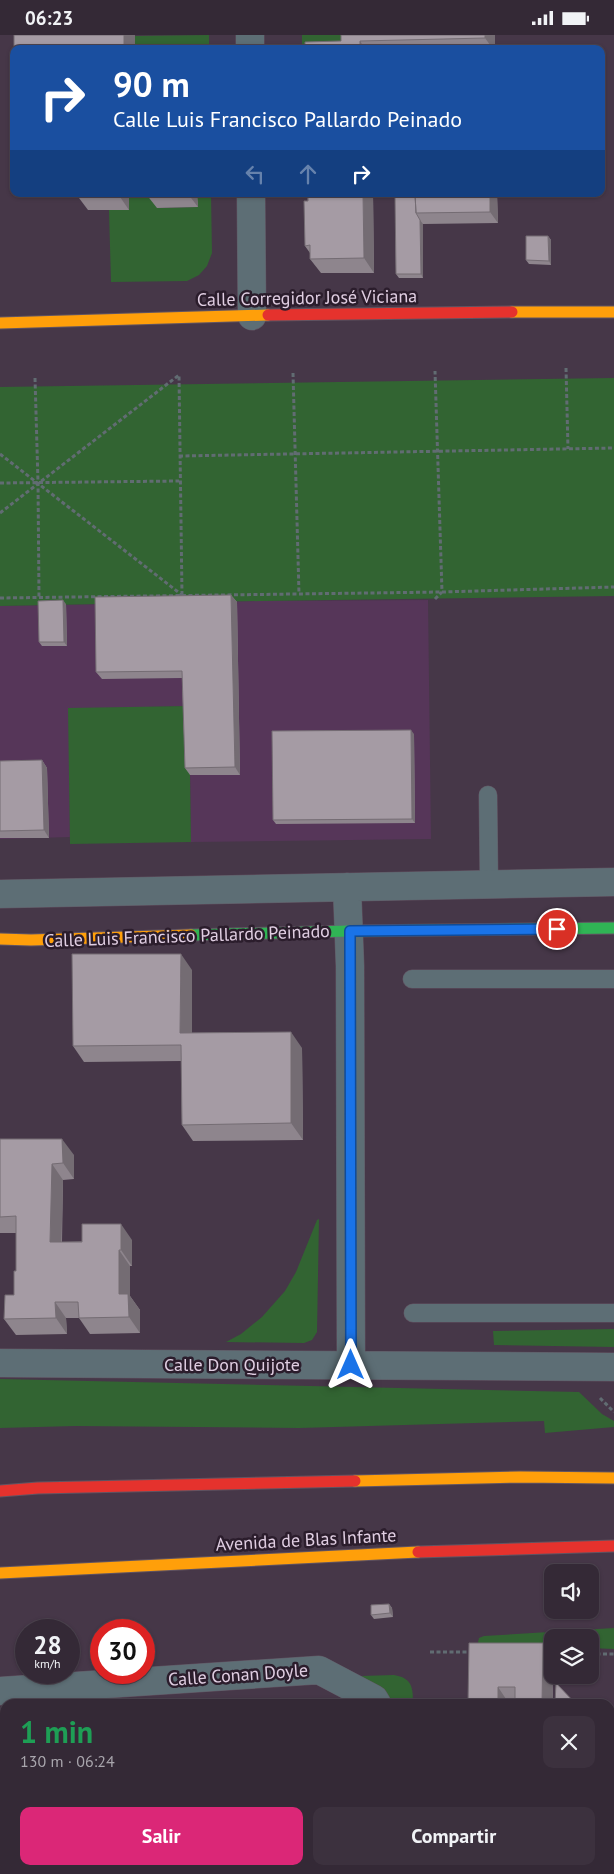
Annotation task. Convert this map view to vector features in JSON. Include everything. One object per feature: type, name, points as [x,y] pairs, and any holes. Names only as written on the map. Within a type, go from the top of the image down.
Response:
[{"type":"main road","name":"Calle Corregidor José Viciana","points":[[0,323],[330,313],[614,312]]},
{"type":"main road","name":"Calle Luis Francisco Pallardo Peinado","points":[[0,939],[31,941],[350,931],[614,928]]},
{"type":"main road","points":[[0,1491],[38,1488],[510,1477],[614,1478]]},
{"type":"main road","points":[[0,1481],[38,1488]]},
{"type":"main road","name":"Avenida de Blas Infante","points":[[0,1573],[432,1551],[614,1546]]},
{"type":"street","points":[[251,197],[252,316]]},
{"type":"street","points":[[0,894],[614,882]]},
{"type":"street","points":[[347,887],[350,931],[351,1365]]},
{"type":"street","name":"Calle Don Quijote","points":[[0,1363],[614,1367]]},
{"type":"street","name":"Calle Conan Doyle","points":[[0,1691],[319,1670],[374,1699]]},
{"type":"lane","points":[[488,795],[489,883]]},
{"type":"lane","points":[[412,979],[614,979]]},
{"type":"lane","points":[[413,1313],[614,1313]]},
{"type":"path","points":[[566,368],[568,449]]},
{"type":"path","points":[[435,371],[442,592],[435,599]]},
{"type":"path","points":[[293,373],[299,594]]},
{"type":"path","points":[[0,513],[179,375],[182,595]]},
{"type":"path","points":[[35,378],[39,597]]},
{"type":"path","points":[[179,456],[614,448]]},
{"type":"path","points":[[0,454],[182,595]]},
{"type":"path","points":[[0,483],[179,481]]},
{"type":"path","points":[[0,597],[442,592],[614,587]]},
{"type":"path","points":[[430,1652],[477,1653]]},
{"type":"path","points":[[599,1654],[614,1655]]},
{"type":"shaded area","points":[[428,600],[431,839],[191,842],[189,706],[69,709],[70,837],[0,839],[0,606]]},
{"type":"green space","points":[[209,35],[209,45],[135,45],[135,36]]},
{"type":"green space","points":[[302,35],[351,35],[352,45],[302,45]]},
{"type":"green space","points":[[129,197],[156,197],[157,208],[197,207],[197,197],[211,197],[212,253],[207,266],[199,275],[187,281],[111,282],[109,210],[129,210]]},
{"type":"green space","points":[[614,378],[614,596],[0,606],[0,387]]},
{"type":"green space","points":[[189,706],[191,842],[70,844],[68,708]]},
{"type":"green space","points":[[319,1219],[317,1332],[312,1340],[304,1343],[226,1342],[241,1334],[262,1317],[285,1291],[296,1272]]},
{"type":"green space","points":[[614,1329],[614,1347],[494,1345],[493,1331]]},
{"type":"green space","points":[[0,1379],[579,1392],[602,1414],[614,1421],[614,1427],[545,1433],[544,1421],[299,1428],[75,1426],[0,1428]]},
{"type":"green space","points":[[614,1628],[614,1649],[599,1648],[598,1629]]},
{"type":"green space","points":[[544,1632],[544,1648],[481,1646],[478,1642],[479,1638],[484,1636]]},
{"type":"green space","points":[[394,1675],[405,1678],[412,1688],[413,1699],[387,1699],[379,1690],[361,1676]]},
{"type":"building","points":[[14,35],[124,35],[124,45],[14,45]]},
{"type":"building","points":[[341,35],[485,35],[485,38],[360,41],[360,45],[305,45],[305,42],[341,41]]},
{"type":"building","points":[[308,197],[363,197],[364,258],[310,259],[310,245],[305,246],[304,201],[308,201]]},
{"type":"building","points":[[395,197],[415,197],[416,213],[420,220],[421,274],[396,274]]},
{"type":"building","points":[[415,197],[490,197],[490,212],[416,213]]},
{"type":"building","points":[[526,236],[548,236],[549,261],[526,260]]},
{"type":"building","points":[[231,595],[235,767],[185,768],[182,671],[96,672],[95,597]]},
{"type":"building","points":[[63,600],[64,642],[39,642],[38,601]]},
{"type":"building","points":[[411,730],[412,819],[273,820],[272,731]]},
{"type":"building","points":[[42,760],[44,830],[0,831],[0,761]]},
{"type":"building","points":[[72,954],[181,954],[180,1033],[291,1032],[291,1123],[182,1125],[181,1045],[73,1046]]},
{"type":"building","points":[[0,1139],[62,1139],[63,1163],[52,1164],[50,1242],[82,1242],[82,1224],[121,1224],[119,1294],[128,1294],[129,1317],[79,1318],[78,1302],[55,1302],[56,1318],[4,1319],[5,1295],[14,1295],[16,1216],[0,1217]]},
{"type":"building","points":[[389,1604],[390,1613],[371,1615],[371,1605]]},
{"type":"building","points":[[469,1643],[543,1643],[542,1699],[515,1699],[515,1687],[498,1687],[498,1699],[468,1699]]},
{"type":"building","points":[[556,1684],[557,1684],[571,1699],[555,1699]]},
{"type":"traffic: fast","points":[[191,935],[614,928]]},
{"type":"traffic: slow","points":[[512,312],[614,312]]},
{"type":"traffic: slow","points":[[0,323],[268,315]]},
{"type":"traffic: slow","points":[[0,939],[31,940],[191,935]]},
{"type":"traffic: slow","points":[[355,1481],[520,1477],[614,1478]]},
{"type":"traffic: slow","points":[[0,1573],[418,1552]]},
{"type":"traffic: jam","points":[[268,315],[512,312]]},
{"type":"traffic: jam","points":[[0,1491],[38,1488],[355,1481]]},
{"type":"traffic: jam","points":[[418,1552],[614,1546]]},
{"type":"route","points":[[351,1365],[350,931],[557,929]]}]
